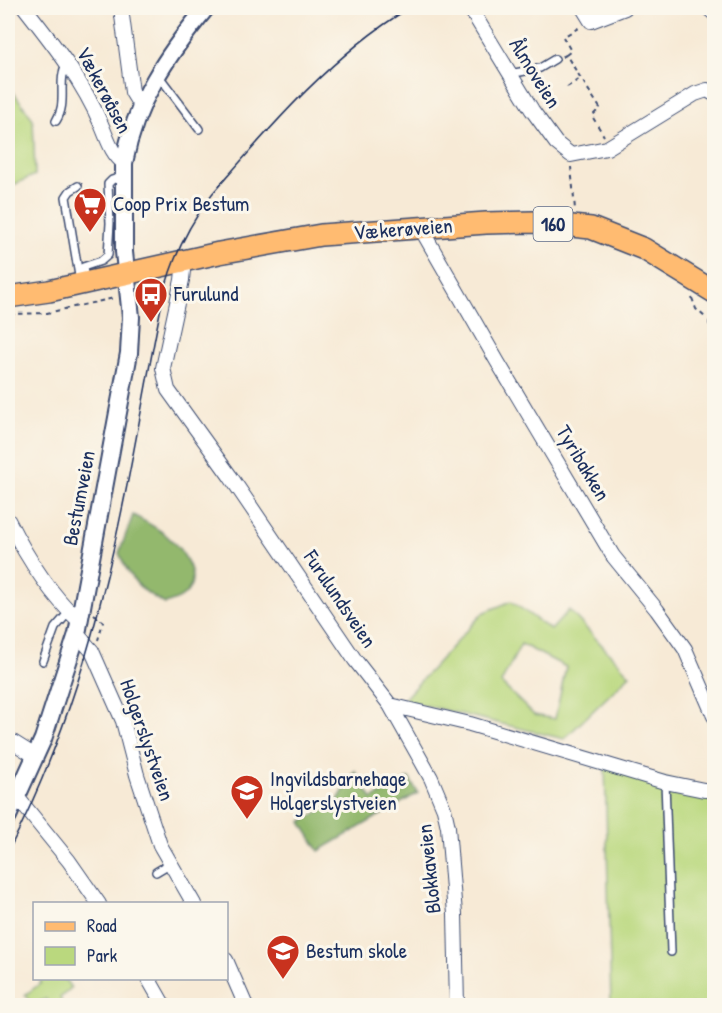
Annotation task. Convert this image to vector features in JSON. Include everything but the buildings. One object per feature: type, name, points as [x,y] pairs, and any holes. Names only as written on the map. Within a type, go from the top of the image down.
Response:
[{"type":"main road","name":"Vækerøveien","points":[[8,297],[83,284],[184,261],[321,235],[420,227],[533,222],[591,228],[644,249],[704,292]]},
{"type":"street","name":"Vækerøåsen","points":[[25,8],[67,62],[124,170]]},
{"type":"street","points":[[121,8],[132,92],[140,105]]},
{"type":"street","name":"Bestumveien","points":[[8,816],[35,756],[58,695],[79,620],[129,353],[131,325],[124,252],[124,170],[140,105],[179,42],[206,8]]},
{"type":"street","name":"Ålmoveien","points":[[470,8],[556,144],[571,155]]},
{"type":"street","points":[[583,8],[591,21],[625,8]]},
{"type":"street","points":[[708,8],[714,13]]},
{"type":"street","points":[[571,155],[611,146],[695,94],[707,90],[714,94]]},
{"type":"street","name":"Tyribakken","points":[[420,227],[613,556],[685,649],[714,716]]},
{"type":"street","name":"Furulundsveien","points":[[184,261],[163,368],[168,390],[226,469],[355,660],[390,705]]},
{"type":"street","name":"Holgerslystveien","points":[[8,520],[30,560],[79,620],[123,722],[137,775],[160,845],[193,902]]},
{"type":"street","points":[[390,705],[470,724],[665,782],[714,790]]},
{"type":"street","name":"Blokkaveien","points":[[390,705],[431,778],[448,827],[456,926],[457,1005]]},
{"type":"street","points":[[8,739],[35,756]]},
{"type":"street","points":[[17,796],[98,902]]},
{"type":"street","points":[[228,964],[246,1005]]},
{"type":"street","points":[[149,980],[164,1005]]},
{"type":"lane","points":[[510,74],[540,68],[555,59]]},
{"type":"lane","points":[[56,121],[62,109],[62,75],[67,62]]},
{"type":"lane","points":[[158,74],[199,129]]},
{"type":"lane","name":"Bestumveien","points":[[83,284],[83,267],[101,261],[108,255],[110,223],[108,184],[124,170]]},
{"type":"lane","points":[[78,186],[66,197],[83,284]]},
{"type":"lane","points":[[42,661],[55,628],[79,620]]},
{"type":"lane","points":[[665,782],[671,952]]},
{"type":"lane","points":[[156,873],[171,863]]},
{"type":"path","points":[[555,59],[571,51],[563,37],[591,21]]},
{"type":"path","points":[[566,55],[600,108],[594,114],[593,120],[611,146]]},
{"type":"path","points":[[567,87],[581,78]]},
{"type":"path","points":[[571,155],[572,194],[578,225]]},
{"type":"path","points":[[704,292],[692,301],[696,309],[714,323]]},
{"type":"path","points":[[8,314],[47,313],[129,295]]},
{"type":"path","points":[[79,620],[103,622],[93,654]]},
{"type":"green space","points":[[8,85],[33,119],[35,175],[13,185],[8,175]]},
{"type":"green space","points":[[133,515],[166,535],[184,555],[192,581],[189,589],[179,599],[165,604],[142,589],[127,570],[119,553]]},
{"type":"green space","points":[[511,601],[551,630],[569,610],[630,675],[564,739],[403,700],[483,613]],"holes":[[[521,644],[566,667],[555,719],[534,715],[501,683]]]},
{"type":"green space","points":[[605,765],[714,790],[714,1005],[611,1005]]},
{"type":"green space","points":[[355,771],[372,799],[409,778],[418,793],[319,851],[301,822],[338,800]]},
{"type":"green space","points":[[40,980],[66,980],[71,988],[60,998],[63,1005],[50,1005],[46,999],[32,1005],[25,995],[41,983]]},
{"type":"tram line","points":[[8,852],[51,757],[85,659],[120,519],[163,297],[182,243],[195,218],[212,194],[280,117],[354,48],[409,8]]},
{"type":"place","name":"Coop Prix Bestum","points":[[90,233]]},
{"type":"place","name":"Furulund","points":[[151,323]]},
{"type":"place","name":"Ingvildsbarnehage Holgerslystveien","points":[[247,820]]},
{"type":"place","name":"Bestum skole","points":[[283,980]]}]
